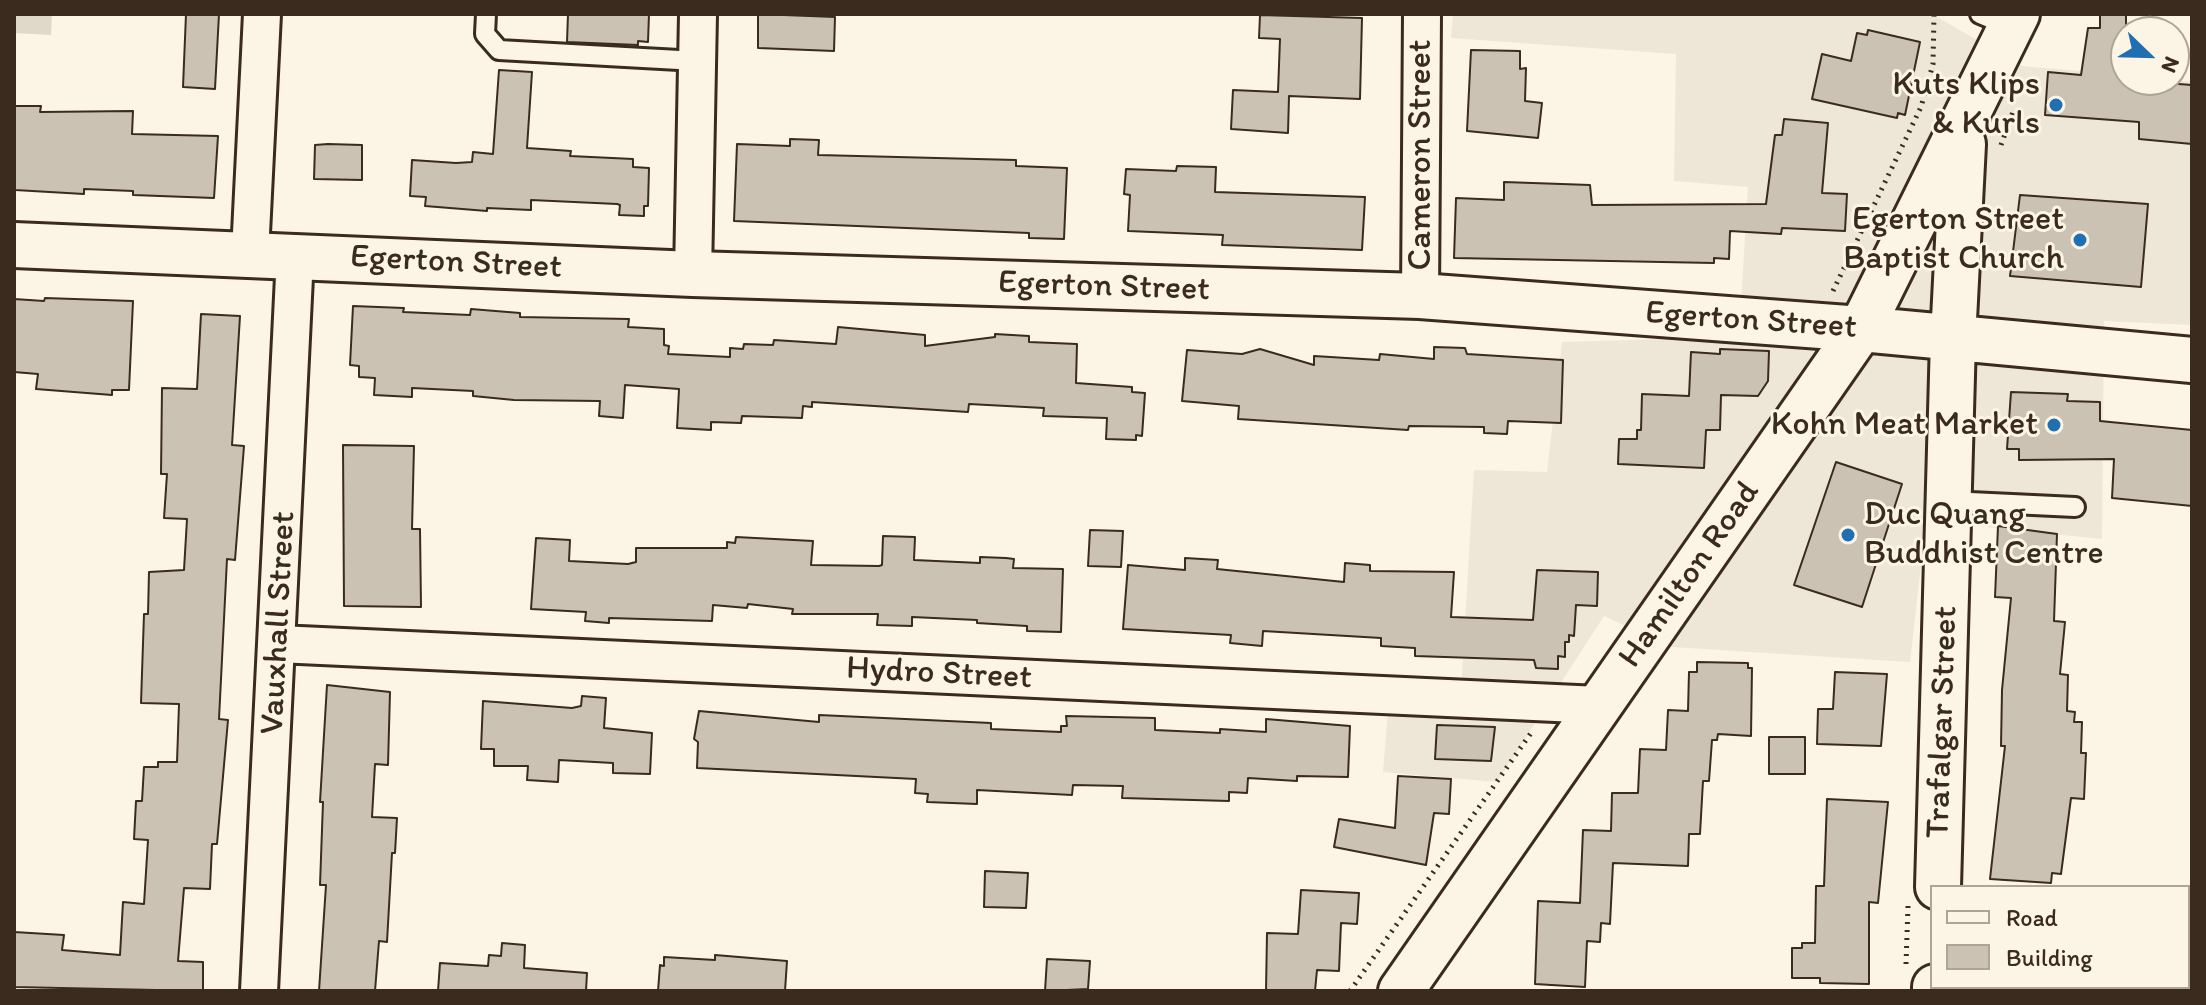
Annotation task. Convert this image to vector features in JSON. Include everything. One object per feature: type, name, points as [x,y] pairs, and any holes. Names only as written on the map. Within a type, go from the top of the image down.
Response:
[{"type":"street","points":[[250,253],[262,14]]},
{"type":"street","points":[[693,274],[698,14]]},
{"type":"street","name":"Cameron Street","points":[[1420,296],[1422,14]]},
{"type":"street","name":"Hamilton Road","points":[[1401,991],[1861,329],[1963,125],[2003,18]]},
{"type":"street","name":"Trafalgar Street","points":[[1938,885],[1953,339],[1963,125]]},
{"type":"street","name":"Egerton Street","points":[[14,245],[693,274],[1420,296],[1861,329],[2192,360]]},
{"type":"street","name":"Vauxhall Street","points":[[259,991],[295,256]]},
{"type":"street","name":"Hydro Street","points":[[278,644],[1599,705]]},
{"type":"lane","points":[[486,14],[485,34],[499,50],[697,61]]},
{"type":"lane","points":[[1949,501],[2075,507]]},
{"type":"path","points":[[1833,292],[1921,107],[1933,64],[1934,14]]},
{"type":"path","points":[[1998,154],[2018,98]]},
{"type":"path","points":[[1350,991],[1536,727]]},
{"type":"shaded area","points":[[14,14],[52,14],[51,35],[14,33]]},
{"type":"shaded area","points":[[1453,14],[1932,14],[2022,66],[2110,74],[2110,96],[2190,96],[2192,81],[2192,325],[2104,321],[2102,539],[1926,521],[1910,662],[1672,647],[1604,616],[1497,782],[1383,772],[1388,711],[1460,707],[1474,470],[1547,472],[1562,342],[1739,337],[1748,187],[1674,181],[1676,54],[1451,38]]},
{"type":"building","points":[[186,14],[219,14],[215,89],[183,87]]},
{"type":"building","points":[[568,14],[649,14],[648,42],[638,41],[638,45],[567,42]]},
{"type":"building","points":[[758,14],[835,17],[834,51],[758,48]]},
{"type":"building","points":[[2100,14],[2126,14],[2110,16],[2110,96],[2190,96],[2192,85],[2192,144],[2139,139],[2139,122],[2045,115],[2048,72],[2081,75],[2088,28],[2100,28]]},
{"type":"building","points":[[1260,15],[1362,18],[1360,99],[1289,96],[1288,133],[1231,129],[1233,90],[1278,92],[1280,39],[1259,38]]},
{"type":"building","points":[[1868,30],[1920,42],[1905,115],[1898,113],[1897,118],[1812,99],[1822,54],[1851,61],[1857,33],[1867,35]]},
{"type":"building","points":[[1471,50],[1520,51],[1520,69],[1526,68],[1525,101],[1542,103],[1538,138],[1467,131]]},
{"type":"building","points":[[499,70],[532,72],[527,148],[571,151],[570,156],[633,159],[633,167],[649,168],[648,206],[644,206],[644,216],[619,215],[620,205],[617,204],[531,200],[531,210],[487,208],[487,211],[425,206],[426,197],[410,196],[412,160],[472,162],[473,152],[493,154]]},
{"type":"building","points":[[14,106],[41,106],[40,112],[133,111],[132,134],[218,136],[214,198],[133,195],[133,191],[84,189],[84,194],[15,190]]},
{"type":"building","points":[[1784,119],[1828,123],[1822,193],[1847,194],[1845,231],[1782,228],[1781,234],[1730,231],[1729,259],[1714,258],[1714,263],[1454,258],[1456,198],[1504,200],[1504,182],[1590,185],[1592,205],[1766,204],[1775,135],[1782,135]]},
{"type":"building","points":[[790,139],[819,140],[818,155],[1016,160],[1016,166],[1067,168],[1064,239],[1029,238],[1029,233],[734,221],[737,144],[790,146]]},
{"type":"building","points":[[315,145],[362,145],[362,180],[314,179]]},
{"type":"building","points":[[1177,166],[1216,167],[1215,192],[1365,197],[1362,250],[1222,245],[1223,235],[1128,231],[1130,195],[1124,194],[1126,169],[1176,171]]},
{"type":"building","name":"Egerton Street Baptist Church","points":[[2020,195],[2148,204],[2141,287],[2010,276]]},
{"type":"building","points":[[45,298],[133,301],[129,390],[112,390],[112,395],[36,389],[38,374],[14,372],[14,299],[44,301]]},
{"type":"building","points":[[353,306],[404,308],[403,312],[470,315],[471,309],[520,313],[520,317],[629,319],[628,327],[664,329],[664,345],[669,346],[668,354],[730,357],[730,348],[743,349],[744,344],[773,345],[774,340],[836,344],[838,327],[925,335],[925,346],[995,337],[995,334],[1029,336],[1029,342],[1077,344],[1076,383],[1132,387],[1132,392],[1145,393],[1142,436],[1136,435],[1136,440],[1106,439],[1107,418],[1043,416],[1044,408],[969,404],[968,412],[812,402],[812,407],[803,406],[802,418],[742,416],[741,423],[711,422],[711,430],[677,428],[679,389],[625,385],[623,418],[599,416],[600,401],[514,400],[473,396],[473,391],[412,388],[412,397],[374,395],[375,378],[359,377],[359,366],[350,365]]},
{"type":"building","points":[[201,314],[240,316],[232,445],[244,446],[235,560],[227,559],[219,719],[228,720],[217,844],[212,844],[210,889],[184,888],[178,961],[203,962],[203,991],[14,987],[14,932],[64,935],[62,950],[120,955],[123,902],[144,904],[148,840],[134,839],[136,801],[142,801],[144,767],[158,767],[158,762],[177,762],[179,704],[141,703],[144,614],[148,614],[149,572],[184,570],[187,519],[164,518],[167,474],[161,474],[162,388],[197,389]]},
{"type":"building","points":[[1434,347],[1465,348],[1467,354],[1563,360],[1561,423],[1508,421],[1507,434],[1484,433],[1484,427],[1409,426],[1408,430],[1238,419],[1239,406],[1182,401],[1187,350],[1242,354],[1260,349],[1314,365],[1314,356],[1379,360],[1380,354],[1434,359]]},
{"type":"building","points":[[1720,349],[1769,351],[1768,381],[1758,396],[1721,395],[1720,430],[1706,430],[1704,468],[1618,464],[1619,439],[1637,439],[1637,430],[1641,430],[1642,394],[1689,396],[1691,352],[1720,354]]},
{"type":"building","points":[[2011,392],[2068,394],[2067,401],[2100,402],[2100,421],[2192,430],[2192,506],[2112,498],[2114,459],[2019,460],[2019,449],[2007,449]]},
{"type":"building","points":[[343,445],[414,446],[412,529],[420,529],[421,607],[344,606]]},
{"type":"building","name":"Duc Quang Buddhist Centre","points":[[1836,462],[1902,484],[1862,607],[1794,585]]},
{"type":"building","points":[[1998,526],[2057,534],[2054,621],[2065,622],[2060,674],[2068,675],[2067,711],[2075,712],[2074,722],[2082,722],[2081,753],[2086,753],[2084,799],[2071,798],[2061,874],[2052,873],[2051,883],[1990,879],[2005,746],[2001,746],[2002,690],[2011,598],[1995,597]]},
{"type":"building","points":[[1090,530],[1123,531],[1121,567],[1088,566]]},
{"type":"building","points":[[883,536],[915,537],[914,560],[980,563],[980,557],[1006,558],[1014,559],[1013,568],[1063,569],[1061,632],[1027,631],[1027,626],[977,623],[977,620],[912,617],[912,626],[877,625],[878,614],[792,614],[793,609],[748,604],[747,608],[713,605],[712,621],[609,618],[609,623],[585,621],[586,612],[531,609],[536,538],[570,540],[569,561],[628,564],[636,562],[636,548],[727,548],[727,542],[735,543],[736,537],[813,541],[811,565],[879,566],[882,565]]},
{"type":"building","points":[[1185,558],[1218,560],[1217,569],[1344,582],[1345,563],[1370,565],[1370,571],[1454,572],[1451,617],[1533,620],[1537,570],[1598,572],[1597,606],[1576,605],[1574,636],[1569,635],[1569,642],[1565,642],[1565,657],[1558,656],[1558,669],[1536,668],[1534,660],[1415,656],[1415,648],[1381,646],[1381,638],[1263,631],[1262,646],[1230,643],[1231,635],[1123,629],[1128,565],[1185,570]]},
{"type":"building","points":[[1697,662],[1748,663],[1748,668],[1752,668],[1751,736],[1718,734],[1717,740],[1712,740],[1709,781],[1703,781],[1700,834],[1689,834],[1688,866],[1613,863],[1610,924],[1601,923],[1600,942],[1587,941],[1585,987],[1535,984],[1538,901],[1580,903],[1583,830],[1611,831],[1612,793],[1638,793],[1640,749],[1666,750],[1668,710],[1688,711],[1689,672],[1697,672]]},
{"type":"building","points":[[1835,672],[1887,674],[1881,746],[1817,744],[1818,709],[1833,709]]},
{"type":"building","points":[[327,685],[390,692],[388,765],[375,764],[372,817],[397,818],[387,942],[379,941],[375,991],[319,991],[326,885],[320,885],[323,802],[320,802]]},
{"type":"building","points":[[582,696],[606,698],[604,728],[652,733],[650,774],[613,773],[613,763],[559,760],[558,782],[527,780],[528,766],[494,766],[494,749],[481,749],[483,701],[572,708],[581,706]]},
{"type":"building","points":[[699,711],[819,722],[819,715],[991,723],[991,729],[1061,732],[1061,726],[1067,726],[1066,716],[1155,718],[1155,730],[1220,733],[1220,729],[1266,732],[1266,719],[1350,726],[1348,777],[1297,776],[1297,781],[1248,778],[1247,793],[1229,792],[1229,801],[1122,798],[1123,786],[1073,785],[1072,795],[977,790],[977,804],[927,802],[928,794],[915,793],[916,779],[697,768],[698,742],[694,739]]},
{"type":"building","points":[[1437,725],[1495,727],[1491,761],[1435,759]]},
{"type":"building","points":[[1769,737],[1805,737],[1805,774],[1769,774]]},
{"type":"building","points":[[1398,776],[1451,779],[1449,814],[1434,813],[1426,865],[1334,847],[1339,819],[1395,828]]},
{"type":"building","points":[[1827,799],[1888,802],[1878,903],[1869,902],[1869,984],[1820,983],[1820,978],[1792,978],[1792,948],[1802,948],[1802,943],[1815,943],[1816,886],[1824,886]]},
{"type":"building","points":[[985,871],[1028,873],[1026,908],[984,907]]},
{"type":"building","points":[[1301,890],[1359,893],[1357,924],[1341,923],[1339,971],[1317,970],[1315,991],[1266,991],[1267,933],[1298,934]]},
{"type":"building","points":[[502,943],[525,945],[524,968],[587,973],[586,991],[438,991],[440,963],[488,966],[489,955],[501,956]]},
{"type":"building","points":[[715,955],[787,961],[785,991],[658,991],[660,965],[664,966],[664,957],[715,960]]},
{"type":"building","points":[[1047,959],[1090,961],[1088,989],[1045,991]]},
{"type":"place","name":"Kuts Klips & Kurls","points":[[2056,105]]},
{"type":"place","name":"Egerton Street Baptist Church","points":[[2080,240]]},
{"type":"place","name":"Kohn Meat Market","points":[[2054,425]]},
{"type":"place","name":"Duc Quang Buddhist Centre","points":[[1848,535]]}]
